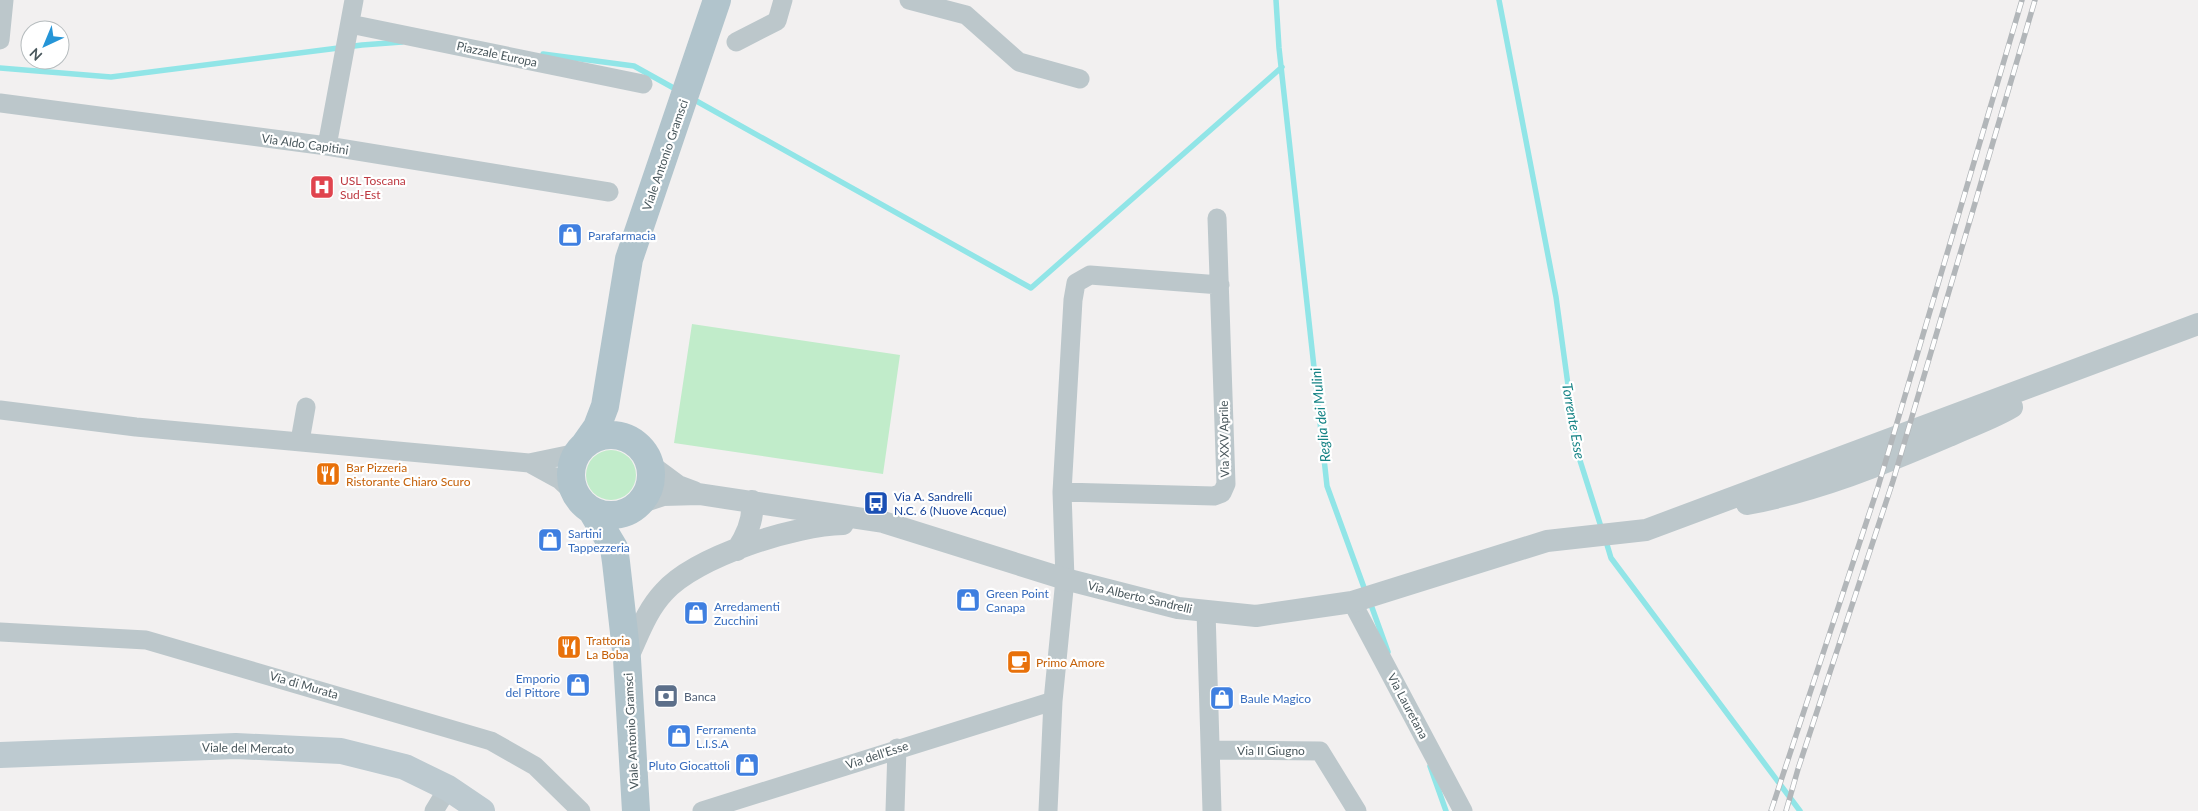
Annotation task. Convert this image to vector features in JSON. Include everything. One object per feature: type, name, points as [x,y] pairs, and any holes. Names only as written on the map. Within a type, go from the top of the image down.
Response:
[{"type":"main road","name":"Viale Antonio Gramsci","points":[[636,811],[627,659],[614,548],[583,502],[571,479],[572,466],[581,449],[597,427],[605,406],[629,260],[717,0]]},
{"type":"main road","name":"Viale Antonio Gramsci","points":[[610,371],[611,399],[617,418],[629,439],[643,450],[651,466],[651,485],[623,524],[616,562]]},
{"type":"main road","points":[[581,449],[606,435],[629,439]]},
{"type":"main road","points":[[583,502],[611,516],[636,507]]},
{"type":"main road","name":"Viale del Mercato","points":[[0,754],[236,746],[341,751],[405,767],[448,788],[482,811]]},
{"type":"street","points":[[0,40],[4,0]]},
{"type":"street","points":[[327,146],[354,0]]},
{"type":"street","points":[[736,42],[777,21],[783,0]]},
{"type":"street","points":[[909,0],[966,15],[1019,62],[1080,79]]},
{"type":"street","name":"Piazzale Europa","points":[[350,24],[643,84]]},
{"type":"street","name":"Via Aldo Capitini","points":[[0,103],[327,146],[609,192]]},
{"type":"street","name":"Via XXV Aprile","points":[[1062,492],[1214,496],[1222,492],[1226,484],[1217,218]]},
{"type":"street","points":[[1048,811],[1053,701],[1065,579],[1062,492],[1073,300],[1076,283],[1090,275],[1220,285]]},
{"type":"street","points":[[1206,611],[1256,616],[1352,602],[1547,541],[1646,530],[1689,514],[1774,499],[1853,475],[2007,410],[2085,366],[2198,324]]},
{"type":"street","points":[[300,441],[306,407]]},
{"type":"street","points":[[0,410],[136,427],[529,463],[581,449]]},
{"type":"street","points":[[529,463],[560,480],[583,502]]},
{"type":"street","name":"Via Alberto Sandrelli","points":[[651,466],[678,486],[700,494]]},
{"type":"street","name":"Via Alberto Sandrelli","points":[[636,507],[663,495],[700,494],[883,522],[1065,579],[1178,608],[1206,611],[1212,811]]},
{"type":"street","points":[[737,550],[748,530],[752,512],[752,501]]},
{"type":"street","name":"Via Alberto Sandrelli","points":[[627,659],[647,616],[664,592],[685,575],[737,550],[770,537],[824,524],[883,522]]},
{"type":"street","name":"Via Lauretana","points":[[1352,602],[1463,811]]},
{"type":"street","name":"Via di Murata","points":[[0,632],[146,640],[491,741],[535,766],[581,811]]},
{"type":"street","name":"Via dell'Esse","points":[[702,811],[897,748],[1053,701]]},
{"type":"street","points":[[895,811],[897,748]]},
{"type":"street","name":"Via II Giugno","points":[[1211,750],[1320,751],[1356,811]]},
{"type":"street","points":[[434,811],[448,788]]},
{"type":"green space","points":[[692,324],[900,355],[883,474],[674,443]]},
{"type":"green space","points":[[611,450],[620,452],[631,461],[636,475],[634,484],[625,495],[611,500],[602,498],[591,489],[586,475],[588,466],[597,455]]},
{"type":"waterway","name":"Reglia dei Mulini","points":[[1276,0],[1279,48],[1327,486],[1366,593]]},
{"type":"waterway","name":"Torrente Esse","points":[[1499,0],[1556,297],[1577,451],[1602,530]]},
{"type":"waterway","points":[[0,68],[111,77],[362,45],[402,42]]},
{"type":"waterway","points":[[543,54],[634,66],[679,91]]},
{"type":"waterway","points":[[691,98],[1031,288],[1282,67]]},
{"type":"waterway","name":"Torrente Esse","points":[[1605,538],[1611,558],[1800,811]]},
{"type":"waterway","name":"Reglia dei Mulini","points":[[1370,602],[1388,652]]},
{"type":"waterway","name":"Reglia dei Mulini","points":[[1430,766],[1446,811]]},
{"type":"railway","points":[[1771,811],[1878,487],[2022,0]]},
{"type":"railway","points":[[1786,811],[1798,769],[1893,481],[2035,0]]},
{"type":"place","name":"USL Toscana Sud-Est","points":[[322,187]]},
{"type":"place","name":"Parafarmacia","points":[[570,235]]},
{"type":"place","name":"Bar Pizzeria Ristorante Chiaro Scuro","points":[[328,474]]},
{"type":"place","name":"Via A. Sandrelli N.C. 6 (Nuove Acque)","points":[[876,503]]},
{"type":"place","name":"Sartini Tappezzeria","points":[[550,540]]},
{"type":"place","name":"Green Point Canapa","points":[[968,600]]},
{"type":"place","name":"Arredamenti Zucchini","points":[[696,613]]},
{"type":"place","name":"Trattoria La Boba","points":[[569,647]]},
{"type":"place","name":"Primo Amore","points":[[1019,662]]},
{"type":"place","name":"Emporio del Pittore","points":[[578,685]]},
{"type":"place","name":"Banca","points":[[666,696]]},
{"type":"place","name":"Baule Magico","points":[[1222,698]]},
{"type":"place","name":"Ferramenta L.I.S.A","points":[[679,736]]},
{"type":"place","name":"Pluto Giocattoli","points":[[747,765]]}]
